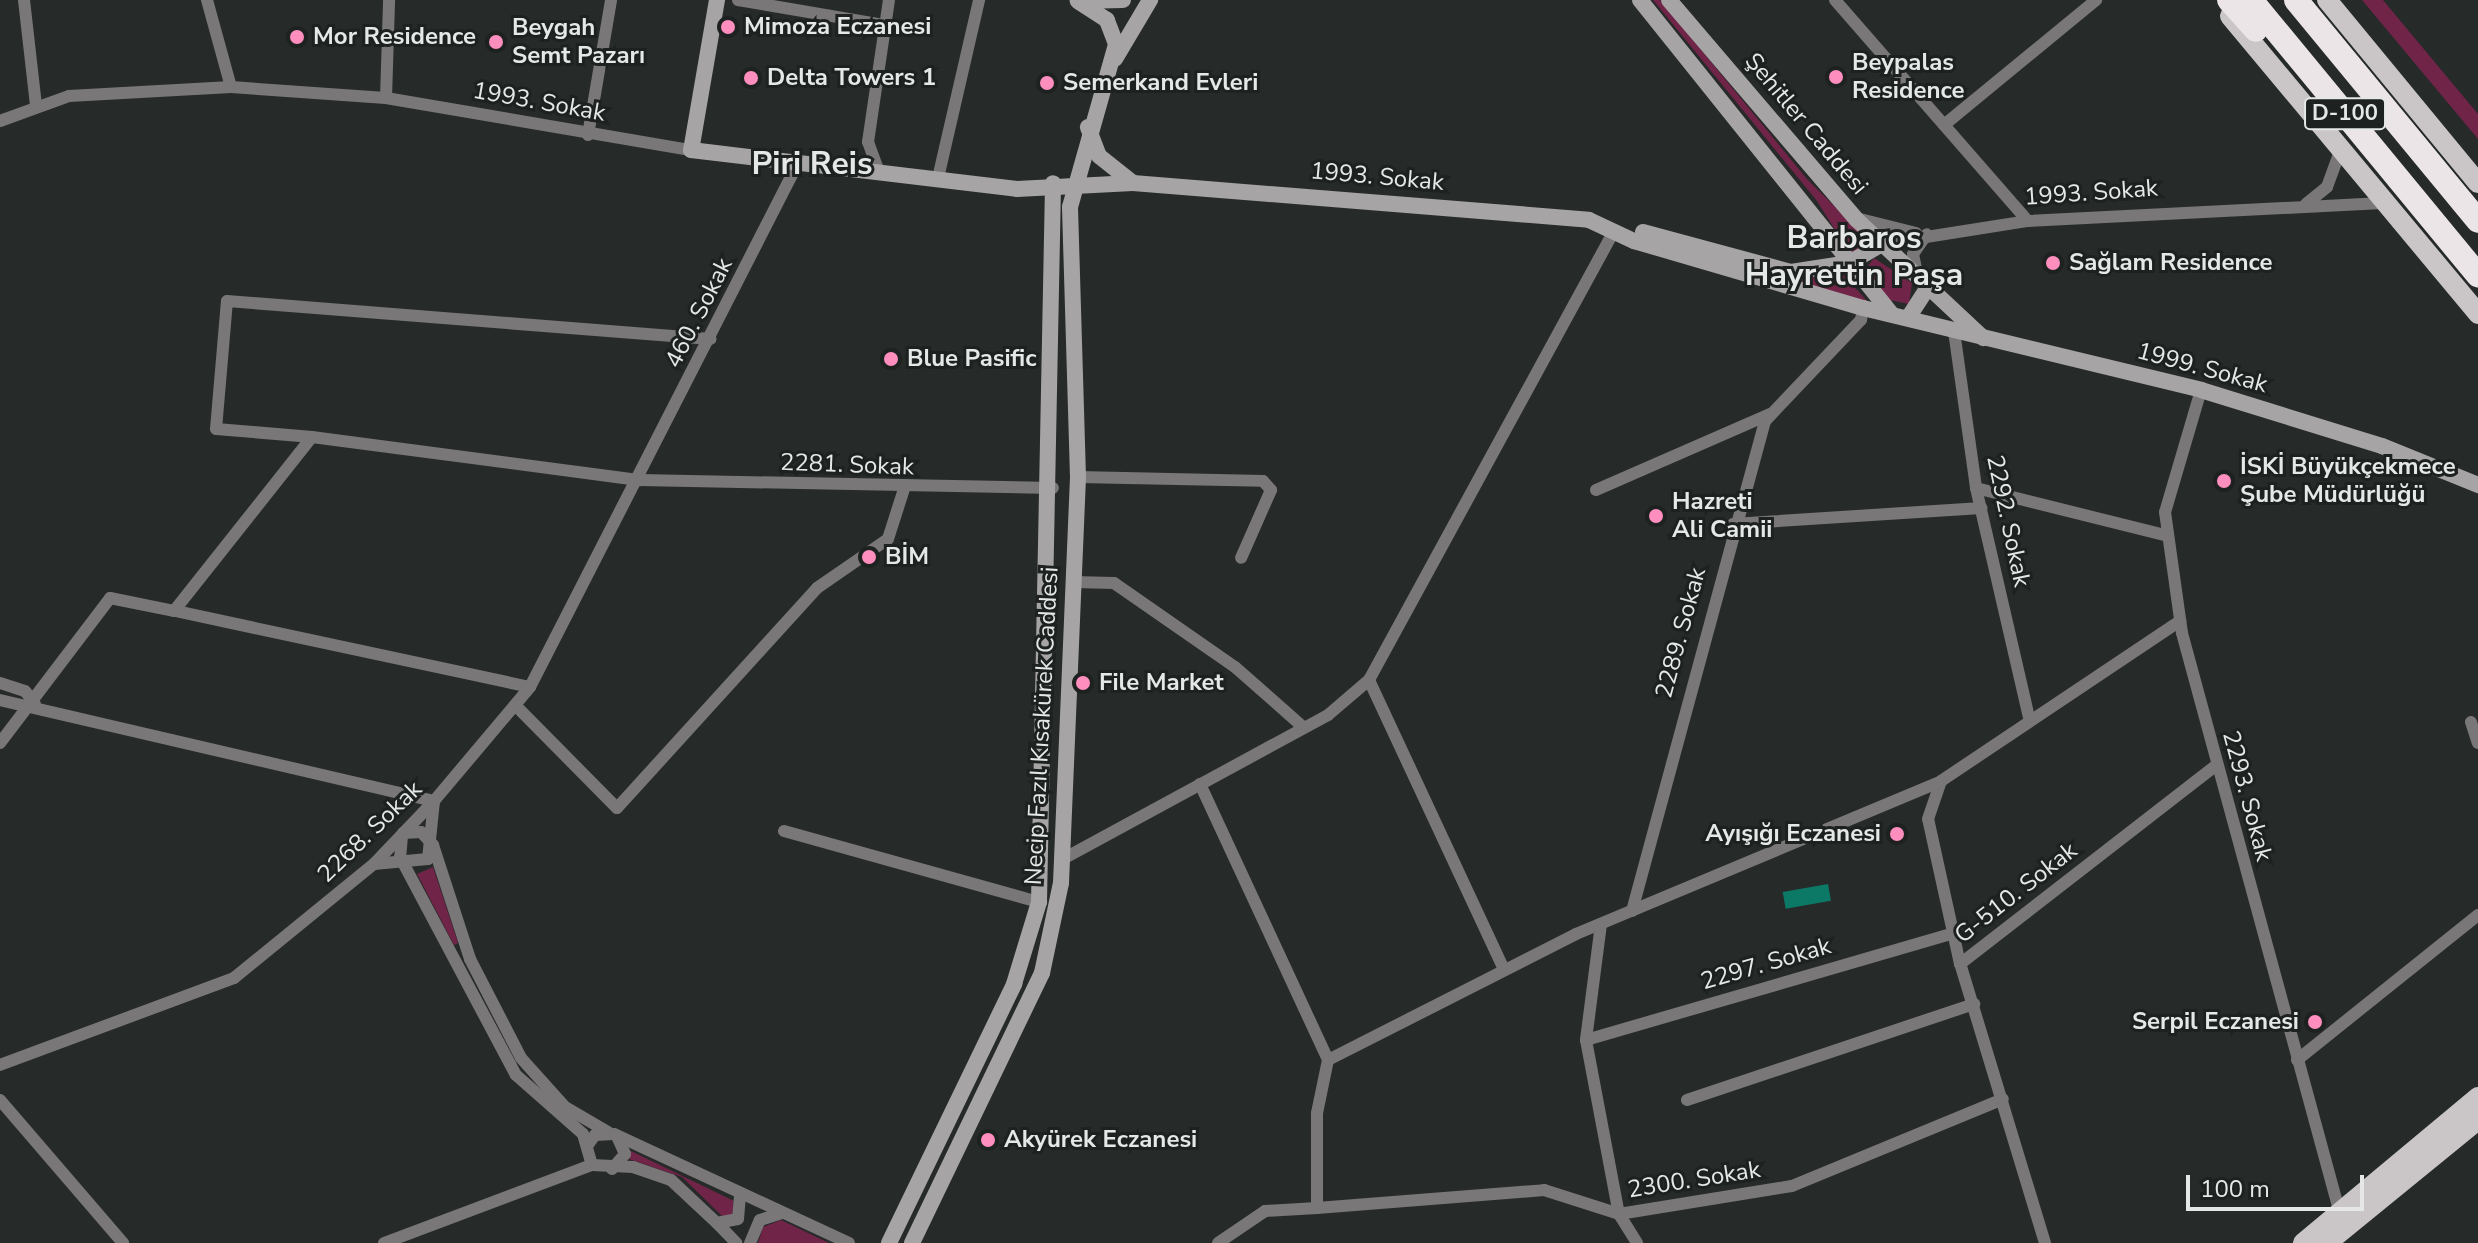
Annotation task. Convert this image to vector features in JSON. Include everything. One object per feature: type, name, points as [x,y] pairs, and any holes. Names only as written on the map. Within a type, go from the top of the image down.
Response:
[{"type":"highway","points":[[2229,0],[2394,194],[2439,227]]},
{"type":"highway","name":"D-100","points":[[2251,0],[2478,275]]},
{"type":"highway","name":"D-100","points":[[2296,0],[2478,221]]},
{"type":"highway","points":[[2310,0],[2359,76]]},
{"type":"main road","points":[[691,150],[717,0]]},
{"type":"main road","points":[[1078,0],[1123,0]]},
{"type":"main road","points":[[1078,0],[1112,29],[1108,70]]},
{"type":"main road","points":[[1108,70],[1150,0]]},
{"type":"main road","name":"Şehitler Caddesi","points":[[1640,0],[1849,263],[1900,316]]},
{"type":"main road","name":"Şehitler Caddesi","points":[[1669,0],[1854,217],[1984,339]]},
{"type":"main road","points":[[2218,0],[2339,154],[2478,314]]},
{"type":"main road","points":[[2327,0],[2478,183]]},
{"type":"main road","name":"Necip Fazıl Kısakürek Caddesi","points":[[912,1243],[1042,973],[1061,860],[1078,477],[1072,180],[1108,70]]},
{"type":"main road","points":[[1088,127],[1099,156],[1133,183]]},
{"type":"main road","name":"1993. Sokak","points":[[691,150],[1017,189],[1072,180],[1133,183],[1589,220],[1614,231],[1863,308],[1900,316]]},
{"type":"main road","name":"Necip Fazıl Kısakürek Caddesi","points":[[889,1243],[1014,984],[1039,902],[1041,696],[1053,488],[1053,183]]},
{"type":"main road","points":[[1816,269],[1825,243],[1821,224]]},
{"type":"main road","name":"1993. Sokak","points":[[1614,231],[1644,232],[1791,272],[1849,263],[1882,244]]},
{"type":"main road","points":[[1900,316],[1923,280]]},
{"type":"main road","name":"1999. Sokak","points":[[1900,316],[2201,390],[2382,446],[2478,485]]},
{"type":"main road","points":[[1053,488],[1078,477]]},
{"type":"main road","points":[[1041,870],[1061,860]]},
{"type":"main road","points":[[2327,1243],[2344,1216],[2478,1097]]},
{"type":"main road","points":[[2303,1243],[2478,1120]]},
{"type":"street","points":[[24,0],[36,106]]},
{"type":"street","points":[[207,0],[231,87]]},
{"type":"street","points":[[386,98],[389,0]]},
{"type":"street","points":[[588,135],[611,0]]},
{"type":"street","points":[[738,0],[885,25]]},
{"type":"street","points":[[879,172],[868,142],[889,0]]},
{"type":"street","points":[[938,178],[979,0]]},
{"type":"street","points":[[1835,0],[2028,221]]},
{"type":"street","points":[[1944,125],[2096,0]]},
{"type":"street","name":"1993. Sokak","points":[[0,121],[69,96],[231,87],[386,98],[588,135],[691,150]]},
{"type":"street","points":[[2306,204],[2327,187],[2339,154]]},
{"type":"street","name":"460. Sokak","points":[[640,480],[797,165]]},
{"type":"street","name":"1993. Sokak","points":[[1882,244],[1927,234],[2028,221],[2306,204],[2383,203]]},
{"type":"street","points":[[1854,217],[1927,234],[1913,254],[1923,280]]},
{"type":"street","points":[[1061,860],[1303,727],[1369,680],[1614,231]]},
{"type":"street","name":"2281. Sokak","points":[[711,339],[227,301],[216,429],[312,437],[640,480],[904,489],[1053,488]]},
{"type":"street","name":"2289. Sokak","points":[[1632,911],[1733,524],[1770,414],[1861,320],[1863,308]]},
{"type":"street","name":"2292. Sokak","points":[[1954,331],[1976,488],[2029,717]]},
{"type":"street","name":"2293. Sokak","points":[[2201,390],[2165,512],[2180,621],[2215,766],[2344,1216]]},
{"type":"street","points":[[1596,490],[1770,414]]},
{"type":"street","points":[[174,611],[312,437]]},
{"type":"street","points":[[1078,477],[1263,481],[1271,490],[1241,558]]},
{"type":"street","name":"2268. Sokak","points":[[0,1065],[154,1014],[234,978],[374,864],[517,707],[640,480]]},
{"type":"street","points":[[1976,488],[2168,536]]},
{"type":"street","points":[[517,707],[617,808],[817,588],[888,539],[904,489]]},
{"type":"street","points":[[1733,524],[1981,508]]},
{"type":"street","points":[[1073,582],[1114,583],[1235,667],[1303,727]]},
{"type":"street","points":[[0,743],[35,704],[110,598],[530,687]]},
{"type":"street","points":[[1328,1060],[1601,924],[1941,781],[2029,717],[2180,621]]},
{"type":"street","points":[[1369,680],[1504,970]]},
{"type":"street","points":[[0,683],[25,691],[35,704]]},
{"type":"street","points":[[0,700],[35,704],[434,801],[433,845],[470,959],[521,1058],[565,1107],[611,1133],[849,1243]]},
{"type":"street","points":[[2471,722],[2478,743]]},
{"type":"street","name":"G-510. Sokak","points":[[2045,1243],[1960,964],[2215,766]]},
{"type":"street","points":[[1941,781],[1928,819],[1958,932],[1960,964]]},
{"type":"street","points":[[1200,784],[1328,1060],[1317,1113],[1317,1208]]},
{"type":"street","points":[[784,831],[1039,902]]},
{"type":"street","points":[[433,845],[421,832],[403,833],[397,847],[516,1075],[587,1146],[592,1165]]},
{"type":"street","points":[[374,864],[420,864],[433,845]]},
{"type":"street","points":[[2297,1060],[2478,915]]},
{"type":"street","name":"2300. Sokak","points":[[1601,924],[1586,1040],[1619,1214],[1792,1186],[2003,1099]]},
{"type":"street","name":"2297. Sokak","points":[[1586,1040],[1958,932]]},
{"type":"street","points":[[1687,1100],[1974,1004]]},
{"type":"street","points":[[0,1100],[123,1243]]},
{"type":"street","points":[[587,1146],[611,1133]]},
{"type":"street","points":[[609,1170],[625,1154],[611,1133]]},
{"type":"street","points":[[384,1243],[592,1165],[609,1170],[633,1167],[671,1180],[736,1243]]},
{"type":"street","points":[[1218,1243],[1265,1211],[1544,1190],[1619,1214],[1637,1243]]},
{"type":"street","points":[[717,1223],[738,1219],[740,1194]]},
{"type":"street","points":[[750,1243],[760,1220],[781,1213]]},
{"type":"shaded area","points":[[1653,0],[1660,0],[1807,179],[1871,243],[1850,254],[1817,201]]},
{"type":"shaded area","points":[[2362,0],[2383,0],[2478,114],[2478,139]]},
{"type":"shaded area","points":[[1633,235],[1790,278],[1841,272],[1869,303]]},
{"type":"shaded area","points":[[1874,258],[1912,283],[1909,304],[1889,300],[1865,270]]},
{"type":"shaded area","points":[[433,867],[458,943],[454,945],[417,874]]},
{"type":"shaded area","points":[[1828,884],[1831,901],[1786,909],[1783,892]]},
{"type":"shaded area","points":[[631,1151],[734,1201],[732,1216],[723,1217],[682,1177],[629,1159]]},
{"type":"shaded area","points":[[781,1220],[829,1243],[758,1243],[763,1227]]},
{"type":"place","name":"Mimoza Eczanesi","points":[[728,27]]},
{"type":"place","name":"Mor Residence","points":[[297,37]]},
{"type":"place","name":"Beygah Semt Pazarı","points":[[496,42]]},
{"type":"place","name":"Beypalas Residence","points":[[1836,77]]},
{"type":"place","name":"Delta Towers 1","points":[[751,78]]},
{"type":"place","name":"Semerkand Evleri","points":[[1047,83]]},
{"type":"place","name":"Sağlam Residence","points":[[2053,263]]},
{"type":"place","name":"Blue Pasific","points":[[891,359]]},
{"type":"place","name":"İSKİ Büyükçekmece Şube Müdürlüğü","points":[[2224,481]]},
{"type":"place","name":"Hazreti Ali Camii","points":[[1656,516]]},
{"type":"place","name":"BİM","points":[[869,557]]},
{"type":"place","name":"File Market","points":[[1083,683]]},
{"type":"place","name":"Ayışığı Eczanesi","points":[[1897,834]]},
{"type":"place","name":"Serpil Eczanesi","points":[[2315,1022]]},
{"type":"place","name":"Akyürek Eczanesi","points":[[988,1140]]},
{"type":"district","name":"Piri Reis","points":[[812,164]]},
{"type":"district","name":"Barbaros Hayrettin Paşa","points":[[1854,258]]}]
